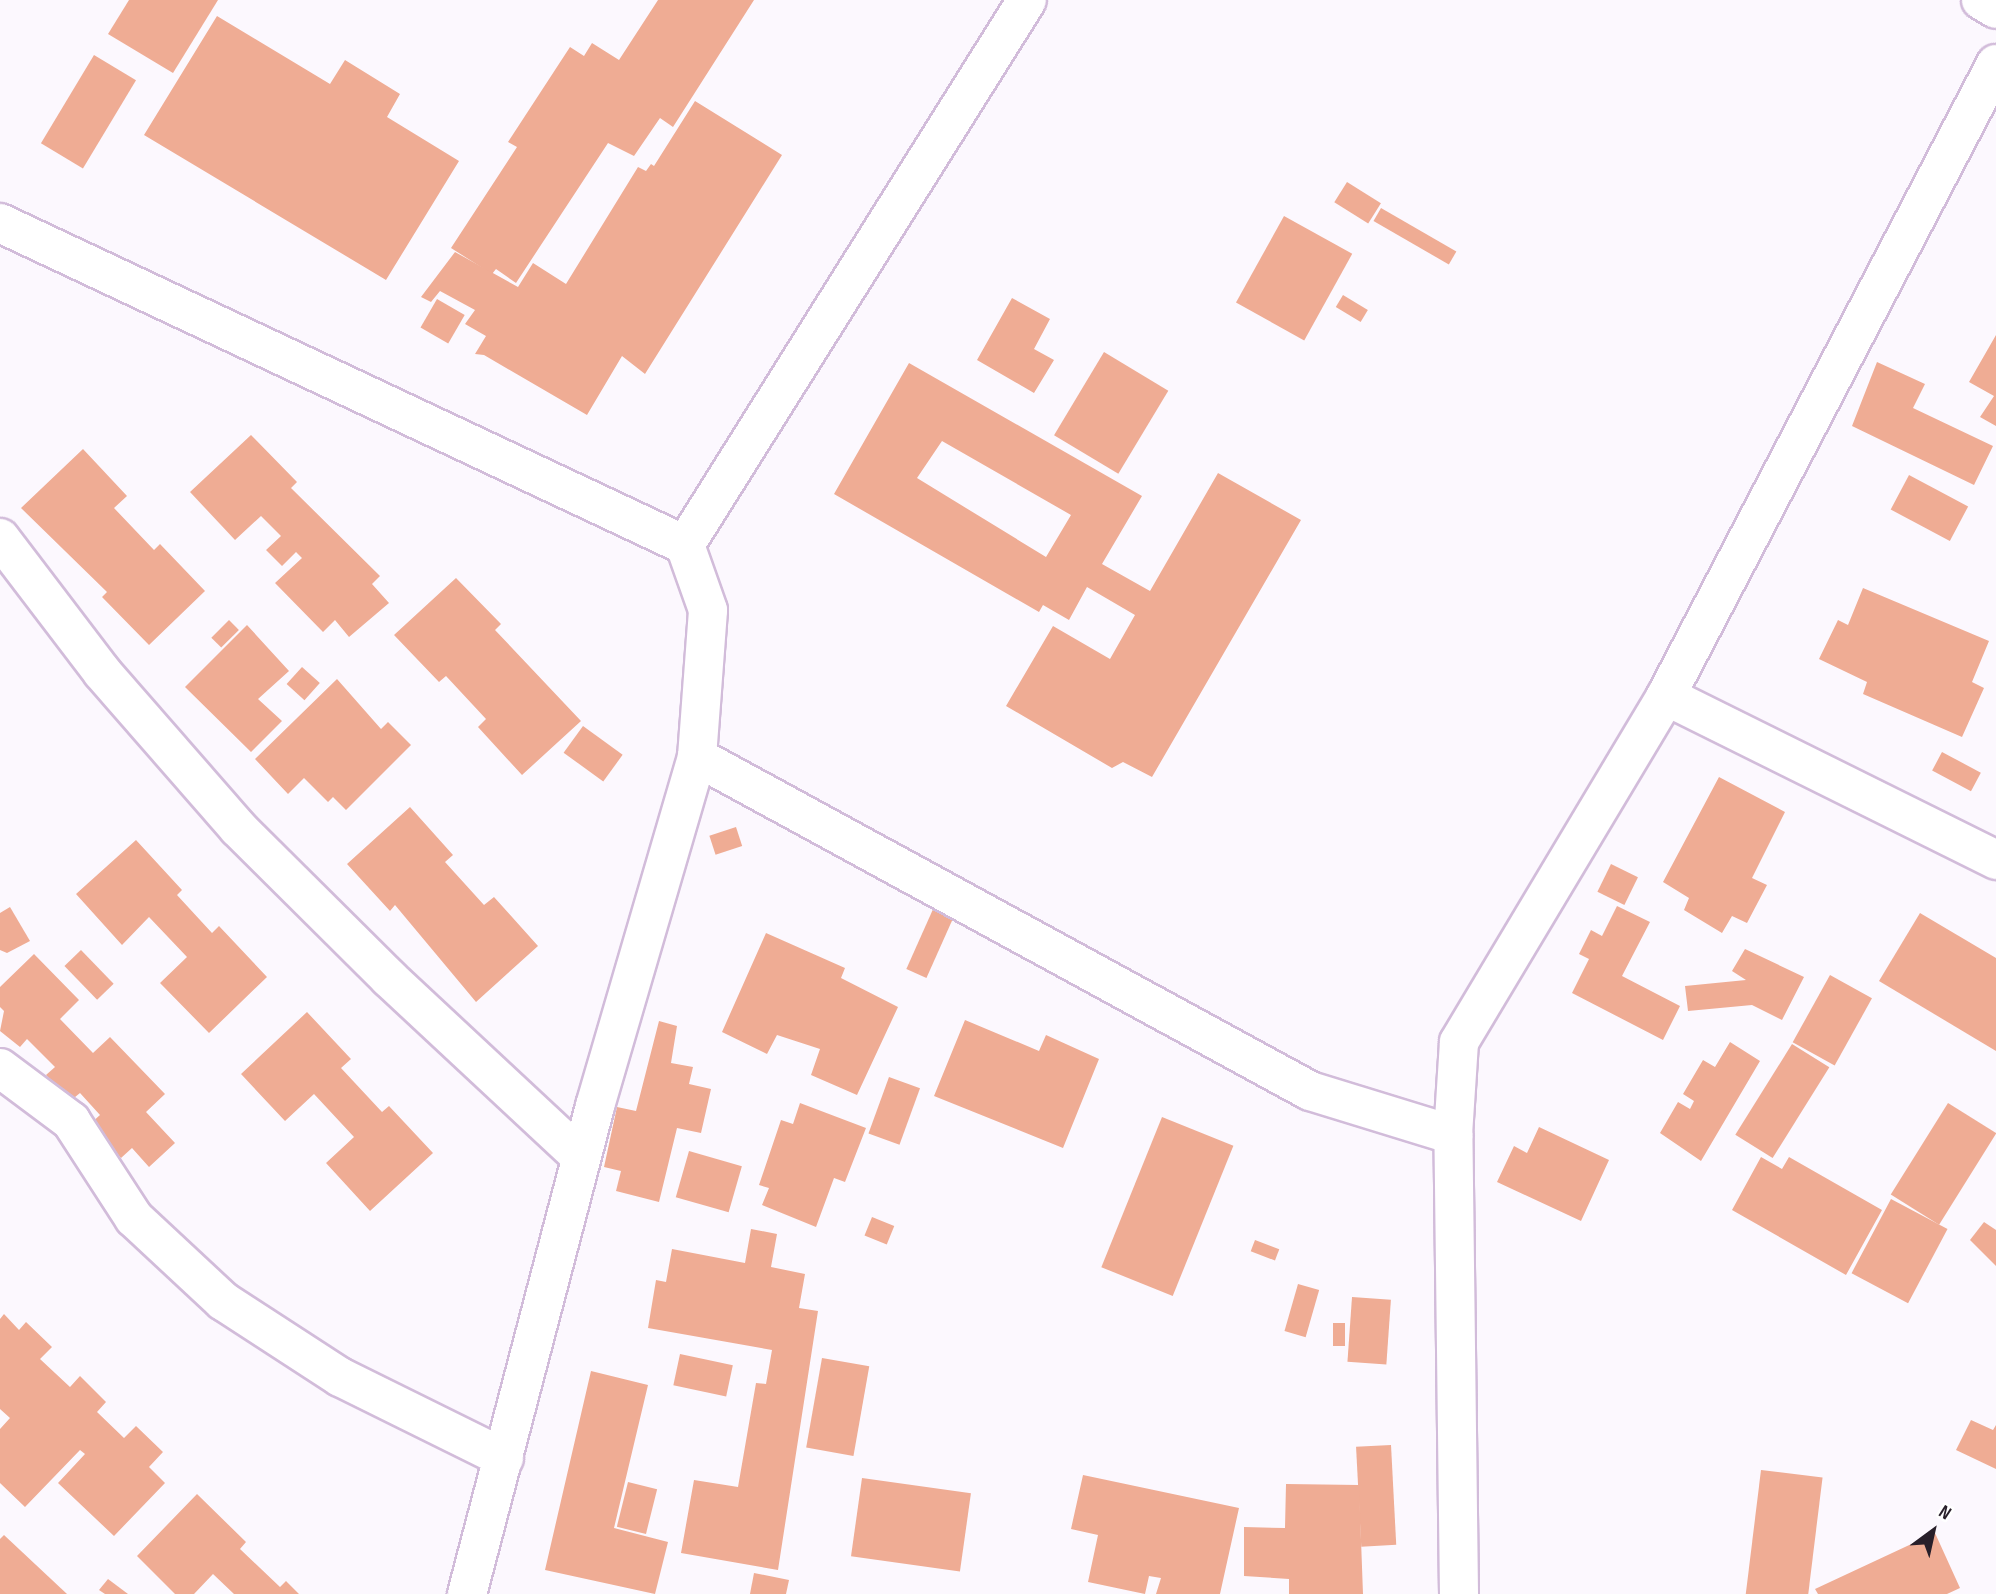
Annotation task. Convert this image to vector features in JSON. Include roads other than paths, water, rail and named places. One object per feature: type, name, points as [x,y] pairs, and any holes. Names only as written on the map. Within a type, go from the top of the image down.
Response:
[{"type":"street","points":[[685,545],[1027,0]]},
{"type":"street","points":[[1981,0],[1996,9]]},
{"type":"street","points":[[1459,1594],[1453,1135],[1459,1042],[1666,696],[1996,64]]},
{"type":"street","points":[[0,223],[685,545],[708,610],[697,757],[581,1157],[467,1594]]},
{"type":"street","points":[[0,538],[102,672],[238,828],[389,978],[581,1157]]},
{"type":"street","points":[[1666,696],[1996,860]]},
{"type":"street","points":[[697,757],[1310,1091],[1453,1135]]},
{"type":"street","points":[[0,1068],[71,1121],[134,1218],[223,1301],[340,1377],[504,1458]]}]
